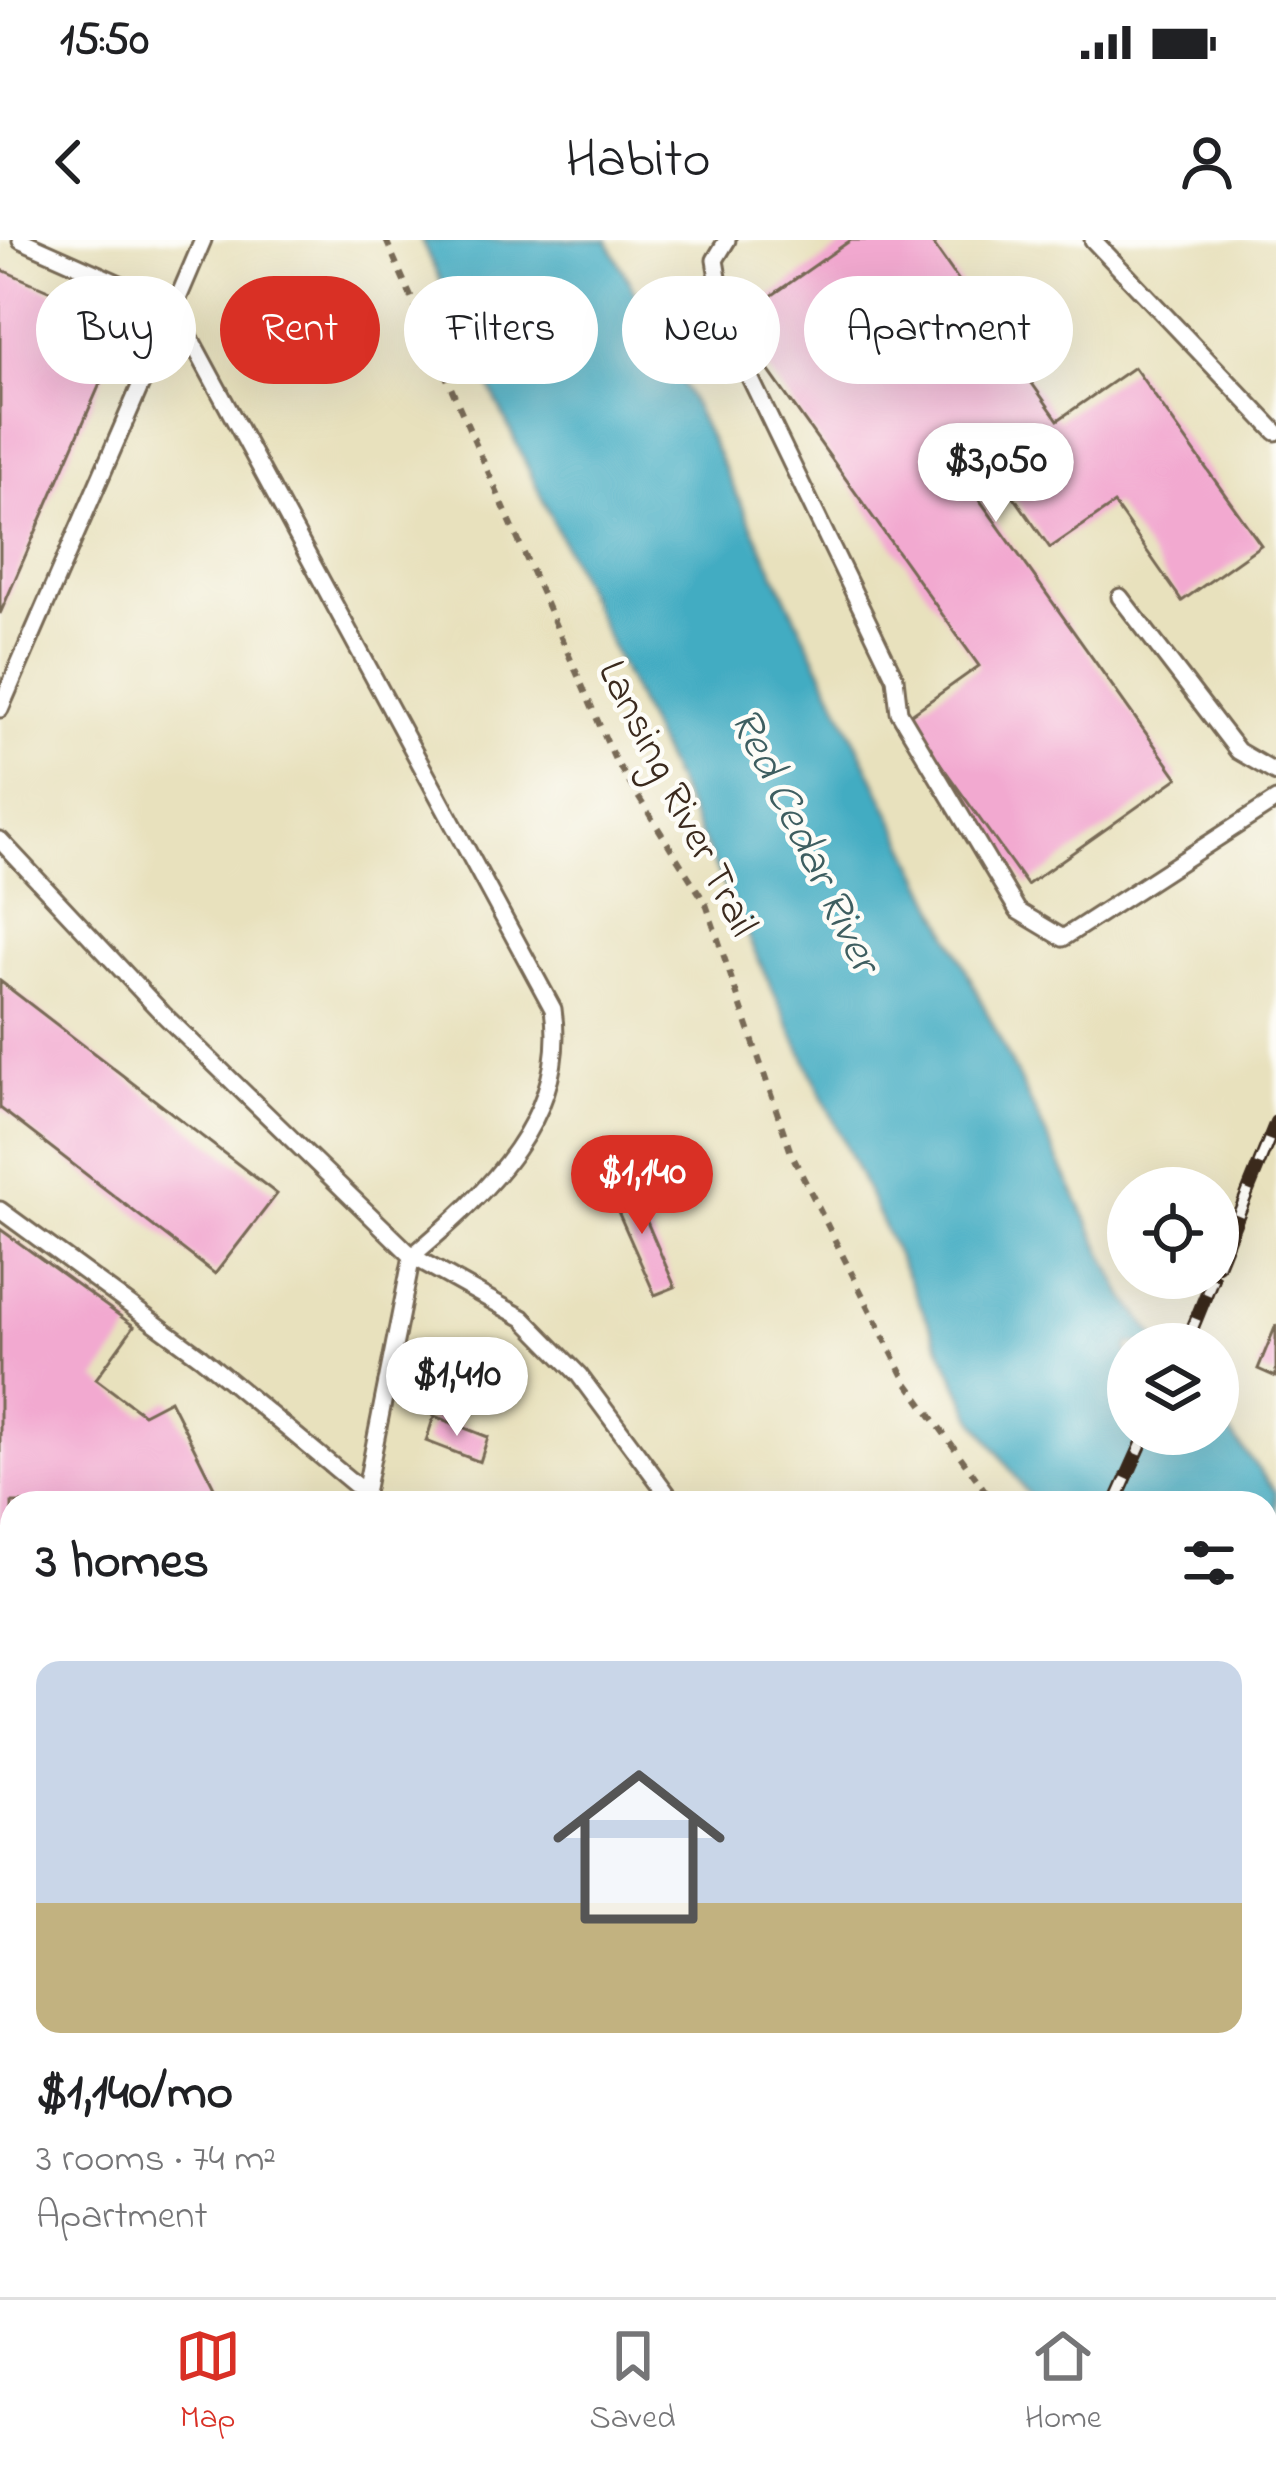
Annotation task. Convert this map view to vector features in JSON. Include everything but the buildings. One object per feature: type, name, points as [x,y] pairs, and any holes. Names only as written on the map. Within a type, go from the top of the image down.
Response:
[{"type":"lane","points":[[21,240],[102,276]]},
{"type":"lane","points":[[188,276],[203,240]]},
{"type":"lane","points":[[727,240],[715,260],[727,330],[895,679],[899,712],[1018,910],[1064,938],[1276,800]]},
{"type":"lane","points":[[1093,240],[1276,432]]},
{"type":"lane","points":[[196,349],[553,1009],[558,1040],[550,1075],[511,1162],[485,1195],[412,1256],[365,1491]]},
{"type":"lane","points":[[0,710],[141,384]]},
{"type":"lane","points":[[1120,597],[1238,751],[1276,773]]},
{"type":"lane","points":[[0,840],[164,1014],[412,1256],[523,1318],[579,1375],[665,1491]]},
{"type":"lane","points":[[0,1210],[201,1358],[356,1491]]},
{"type":"path","name":"Lansing River Trail","points":[[386,240],[615,760],[706,904],[791,1153],[906,1381],[985,1491]]},
{"type":"water","name":"Red Cedar River","points":[[421,240],[607,240],[626,276],[622,276],[622,384],[683,384],[1107,1261],[1107,1299],[1126,1299],[1145,1323],[1107,1323],[1107,1455],[1239,1455],[1239,1444],[1275,1491],[1025,1491],[973,1417],[489,384],[598,384],[598,276],[438,276]]},
{"type":"railway","points":[[1239,1213],[1276,1122]]},
{"type":"railway","points":[[1195,1323],[1204,1299]]},
{"type":"railway","points":[[1120,1491],[1137,1455]]}]
